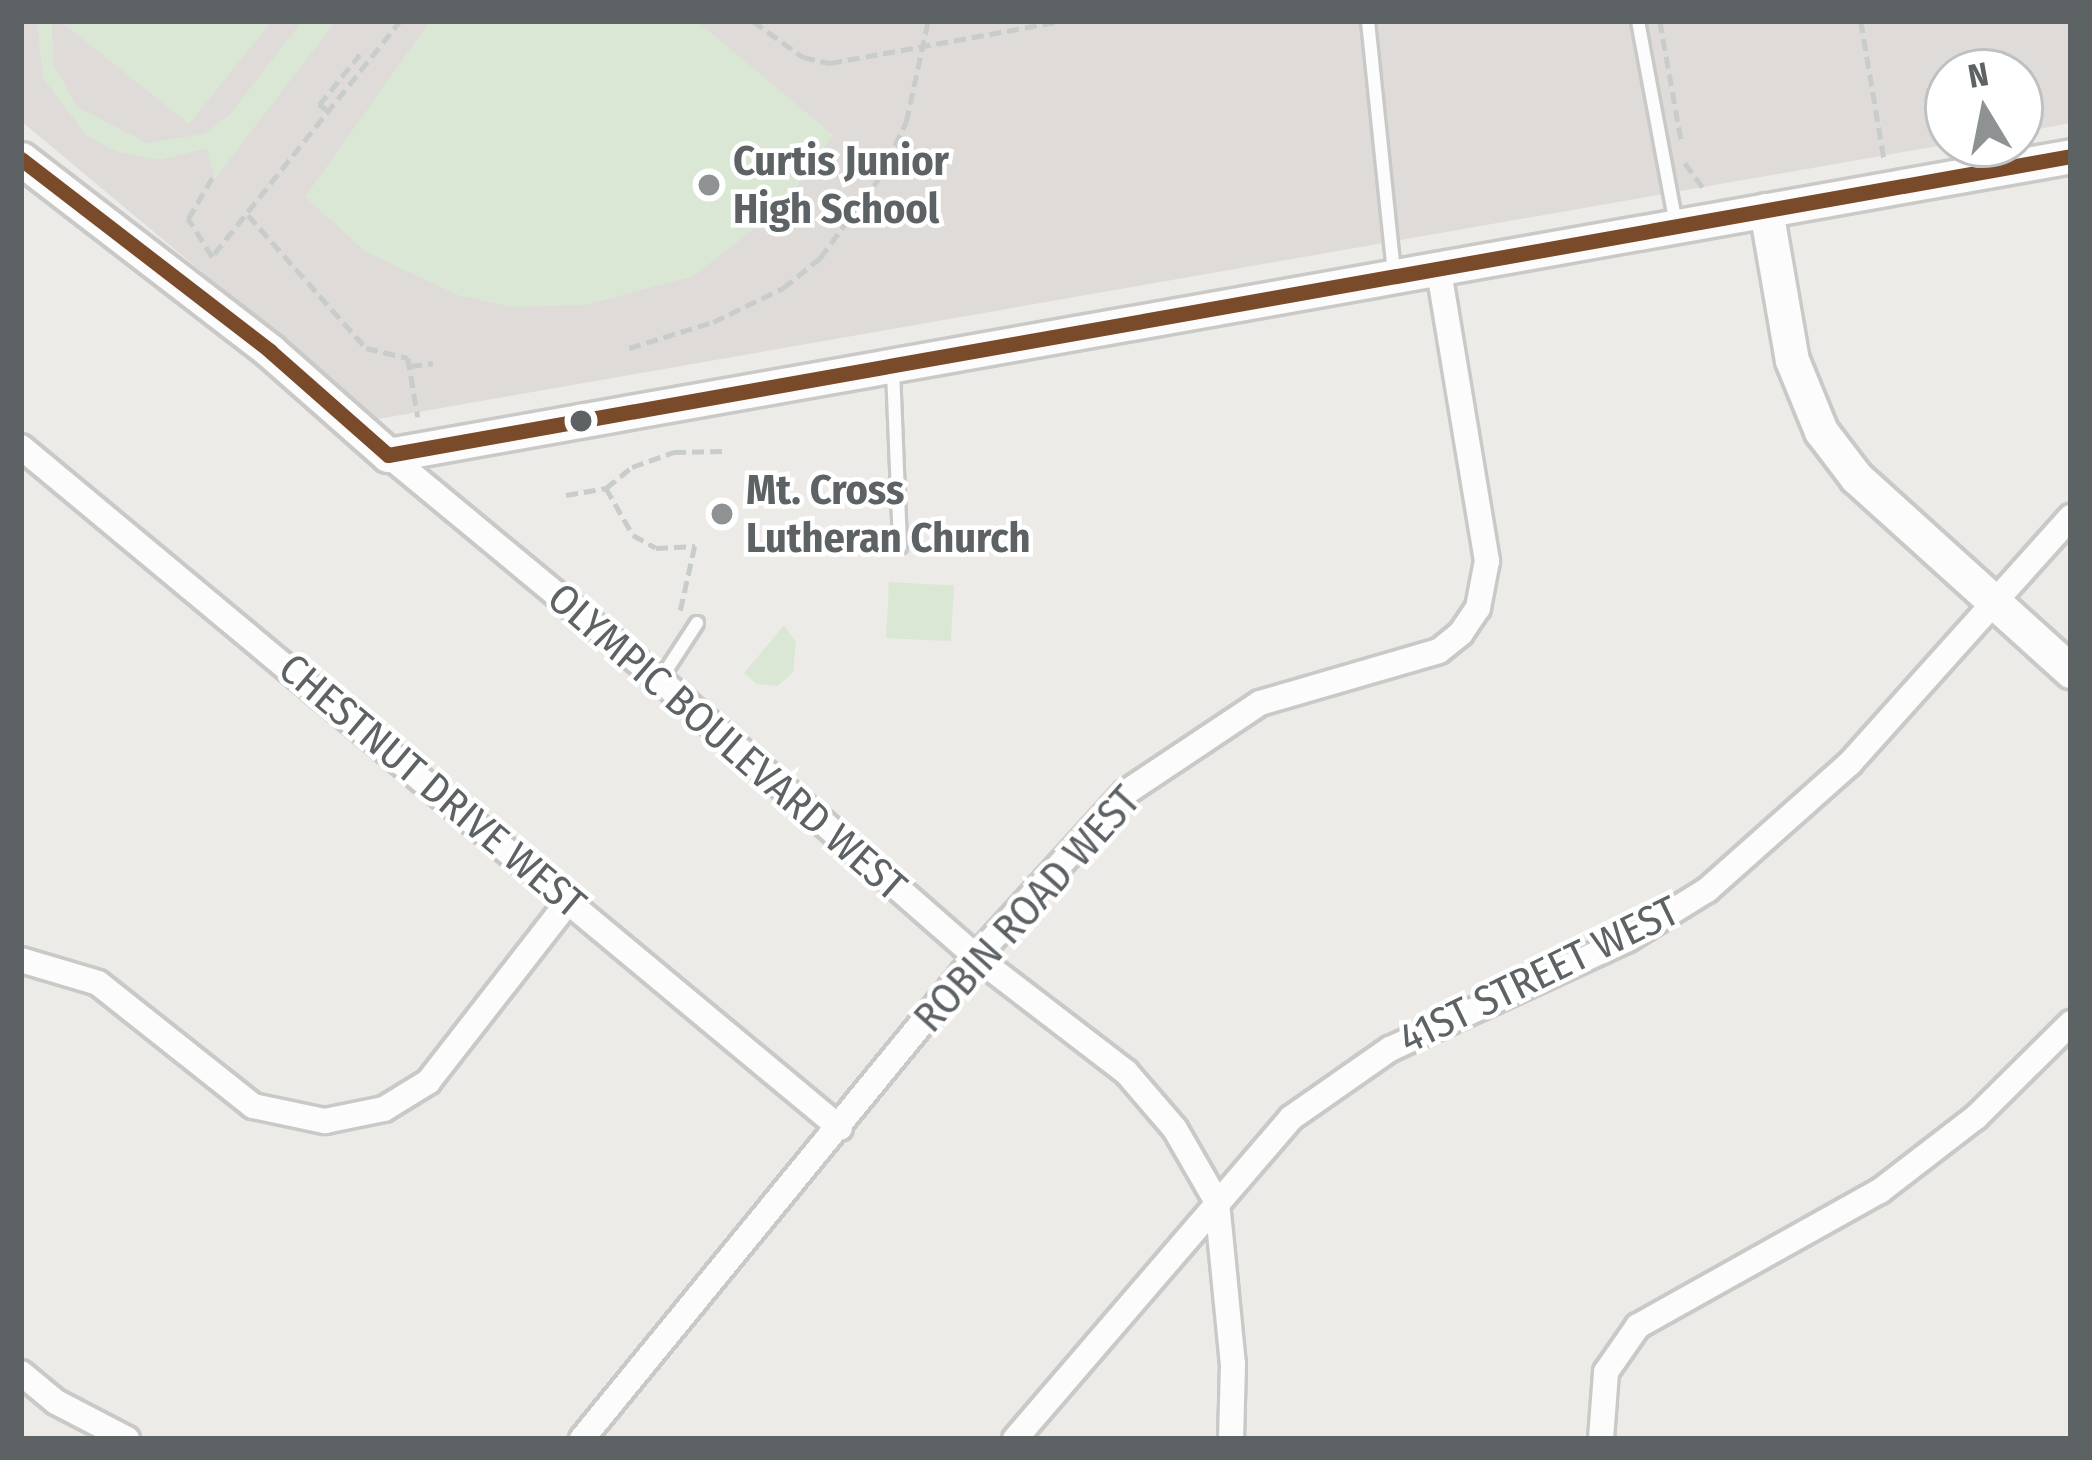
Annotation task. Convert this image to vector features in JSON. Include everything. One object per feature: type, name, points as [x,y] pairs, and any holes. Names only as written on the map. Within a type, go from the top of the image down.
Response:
[{"type":"street","points":[[388,455],[2071,156]]},
{"type":"street","name":"OLYMPIC BOULEVARD WEST","points":[[21,159],[287,364],[388,455],[660,680],[976,957],[1126,1072],[1175,1129],[1217,1202],[1233,1364],[1231,1439]]},
{"type":"street","points":[[1766,210],[1792,360],[1821,431],[1856,477],[2071,671]]},
{"type":"street","name":"ROBIN ROAD WEST","points":[[582,1439],[976,957],[1126,793],[1173,756],[1260,703],[1439,651],[1478,608],[1486,581],[1484,526],[1438,265]]},
{"type":"street","name":"CHESTNUT DRIVE WEST","points":[[21,447],[840,1127]]},
{"type":"street","name":"41ST STREET WEST","points":[[1015,1439],[1259,1148],[1354,1071],[1492,998],[1628,939],[1721,879],[1850,763],[1991,599],[2071,517]]},
{"type":"street","points":[[21,960],[98,983],[253,1106],[325,1121],[384,1108],[428,1082],[568,902]]},
{"type":"street","points":[[1600,1439],[1600,1400],[1618,1348],[1661,1310],[1778,1254],[1880,1191],[1976,1117],[2071,1023]]},
{"type":"street","points":[[21,1372],[56,1402],[127,1439]]},
{"type":"lane","points":[[1368,21],[1394,273]]},
{"type":"lane","points":[[1638,21],[1676,225]]},
{"type":"lane","points":[[893,362],[900,547]]},
{"type":"lane","points":[[660,680],[697,623]]},
{"type":"path","points":[[212,178],[188,219],[213,256],[400,21]]},
{"type":"path","points":[[753,21],[803,57],[830,63],[1061,21]]},
{"type":"path","points":[[629,348],[713,322],[783,288],[820,258],[879,178],[905,122],[926,47],[928,21]]},
{"type":"path","points":[[1660,21],[1685,164],[1704,189]]},
{"type":"path","points":[[1861,21],[1883,159]]},
{"type":"path","points":[[328,111],[319,105],[360,54]]},
{"type":"path","points":[[246,213],[356,339],[379,355],[408,358],[418,417]]},
{"type":"path","points":[[410,366],[433,363]]},
{"type":"path","points":[[670,433],[674,452]]},
{"type":"path","points":[[566,495],[606,488],[632,467],[674,452],[724,451]]},
{"type":"path","points":[[606,488],[633,535],[656,548],[695,546],[680,615]]},
{"type":"shaded area","name":"Curtis Junior High School","points":[[21,21],[2071,21],[2071,123],[2044,128],[2044,48],[1924,48],[1924,148],[378,419],[21,121]]},
{"type":"green space","points":[[37,21],[52,21],[53,63],[77,107],[147,143],[204,134],[230,114],[302,21],[336,21],[214,180],[208,148],[160,160],[117,152],[86,135],[43,78]]},
{"type":"green space","points":[[60,21],[272,21],[189,124]]},
{"type":"green space","points":[[430,21],[697,21],[833,135],[784,205],[694,276],[586,305],[512,307],[460,296],[366,252],[305,197]]},
{"type":"green space","points":[[889,582],[954,585],[951,641],[886,638]]},
{"type":"green space","points":[[784,625],[796,642],[793,673],[777,686],[757,684],[744,673]]},
{"type":"transit line","points":[[388,455],[2071,156]]},
{"type":"transit line","points":[[21,159],[270,351],[388,455]]},
{"type":"place","name":"Curtis Junior High School","points":[[709,185]]},
{"type":"place","name":"Mt. Cross Lutheran Church","points":[[722,514]]}]
